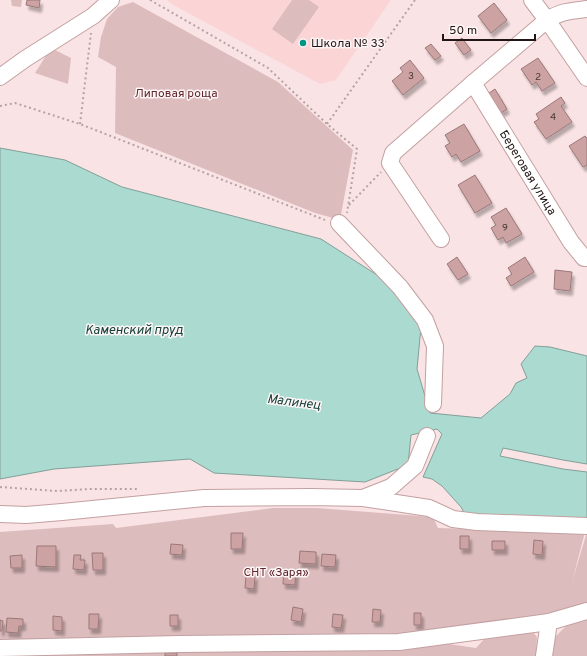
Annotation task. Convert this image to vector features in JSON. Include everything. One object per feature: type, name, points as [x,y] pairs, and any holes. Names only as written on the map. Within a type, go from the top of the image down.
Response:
[{"type":"street","points":[[0,77],[94,16],[111,0]]},
{"type":"street","points":[[532,0],[587,78]]},
{"type":"street","points":[[441,239],[390,163],[393,153],[547,20],[565,11],[587,9]]},
{"type":"street","name":"Береговая улица","points":[[473,83],[570,242],[584,258],[587,258]]},
{"type":"street","points":[[339,223],[400,287],[425,320],[435,346],[433,404]]},
{"type":"street","points":[[363,498],[391,486],[415,466],[426,436]]},
{"type":"street","points":[[0,514],[26,515],[204,498],[363,498],[429,508],[453,519],[477,522],[587,526]]},
{"type":"street","points":[[0,648],[172,644],[399,642],[549,622],[587,611]]},
{"type":"street","points":[[544,656],[549,622]]},
{"type":"path","points":[[0,106],[16,103],[80,124],[324,220],[334,223],[341,222],[346,217],[357,149],[268,68],[150,0]]},
{"type":"path","points":[[328,124],[415,0]]},
{"type":"path","points":[[80,124],[94,16]]},
{"type":"path","points":[[348,206],[390,163]]},
{"type":"shaded area","name":"Школа № 33","points":[[167,0],[391,0],[336,80],[320,84],[175,6]]},
{"type":"green space","points":[[11,0],[22,0],[21,7],[12,6]]},
{"type":"green space","points":[[292,0],[309,0],[319,7],[293,44],[272,29]]},
{"type":"green space","name":"Липовая роща","points":[[133,2],[278,82],[353,150],[340,220],[315,213],[115,133],[116,67],[98,57],[101,37],[107,19],[118,7]]},
{"type":"green space","points":[[51,48],[71,58],[68,84],[35,73]]},
{"type":"green space","name":"СНТ «Заря»","points":[[273,508],[317,508],[433,517],[438,528],[585,532],[572,582],[587,532],[587,606],[564,612],[398,635],[0,641],[0,532],[113,524],[116,528]]},
{"type":"green space","points":[[587,617],[587,656],[550,656],[553,639],[568,624]]},
{"type":"green space","points":[[532,631],[537,637],[536,656],[0,656],[0,652],[395,649],[449,644],[476,648],[486,637]]},
{"type":"water","name":"Каменский пруд","points":[[0,148],[65,160],[122,187],[321,239],[388,282],[421,327],[417,369],[430,413],[481,418],[510,394],[516,383],[527,378],[521,364],[535,346],[550,347],[587,356],[587,464],[503,448],[500,456],[563,469],[587,472],[587,520],[467,518],[461,507],[442,486],[432,479],[423,477],[442,434],[437,429],[411,435],[408,465],[365,482],[214,473],[190,459],[54,469],[0,479]]},
{"type":"building","points":[[27,0],[40,0],[39,8],[26,5]]},
{"type":"building","points":[[494,3],[507,20],[491,33],[478,16]]},
{"type":"building","points":[[462,38],[471,50],[464,55],[455,43]]},
{"type":"building","points":[[431,44],[441,56],[435,60],[425,48]]},
{"type":"building","points":[[538,58],[555,83],[542,91],[536,82],[532,85],[521,69]]},
{"type":"building","points":[[410,60],[424,78],[403,95],[392,81],[403,72],[400,68]]},
{"type":"building","points":[[495,89],[507,109],[501,113],[489,93]]},
{"type":"building","points":[[561,97],[565,103],[561,106],[572,122],[546,139],[534,122],[539,119],[536,114]]},
{"type":"building","points":[[464,124],[480,151],[461,162],[456,154],[452,157],[445,146],[450,143],[445,135]]},
{"type":"building","points":[[585,136],[587,138],[587,165],[583,167],[569,146]]},
{"type":"building","points":[[475,175],[492,203],[475,213],[458,185]]},
{"type":"building","points":[[506,208],[522,234],[506,243],[503,237],[498,240],[491,228],[496,225],[491,217]]},
{"type":"building","points":[[457,257],[468,274],[458,280],[447,264]]},
{"type":"building","points":[[525,257],[534,272],[511,286],[506,278],[512,274],[508,268]]},
{"type":"building","points":[[555,270],[572,272],[570,291],[554,289]]},
{"type":"building","points":[[231,533],[243,533],[242,549],[231,549]]},
{"type":"building","points":[[460,536],[469,536],[469,549],[460,549]]},
{"type":"building","points":[[534,540],[543,541],[542,555],[533,554]]},
{"type":"building","points":[[492,541],[505,541],[505,550],[492,550]]},
{"type":"building","points":[[171,544],[183,545],[182,555],[170,554]]},
{"type":"building","points":[[37,546],[56,546],[56,567],[36,566]]},
{"type":"building","points":[[300,551],[316,552],[316,564],[299,563]]},
{"type":"building","points":[[92,553],[103,553],[103,570],[93,570]]},
{"type":"building","points":[[322,554],[336,555],[335,567],[321,566]]},
{"type":"building","points":[[22,555],[22,568],[11,568],[10,556]]},
{"type":"building","points":[[74,555],[81,555],[80,560],[85,560],[84,570],[73,569]]},
{"type":"building","points":[[284,570],[296,571],[295,585],[283,584]]},
{"type":"building","points":[[246,575],[255,576],[254,589],[245,588]]},
{"type":"building","points":[[293,607],[303,609],[301,622],[291,620]]},
{"type":"building","points":[[373,609],[381,610],[380,622],[372,622]]},
{"type":"building","points":[[414,613],[421,613],[421,625],[414,625]]},
{"type":"building","points":[[89,614],[99,614],[98,629],[89,629]]},
{"type":"building","points":[[333,614],[343,615],[341,628],[332,627]]},
{"type":"building","points":[[170,615],[178,615],[178,626],[170,626]]},
{"type":"building","points":[[53,616],[62,617],[62,631],[53,630]]},
{"type":"building","points":[[7,618],[23,619],[23,626],[19,626],[18,633],[6,632]]},
{"type":"building","points":[[0,620],[3,621],[2,631],[0,631]]},
{"type":"building","points":[[165,653],[177,653],[177,656],[165,656]]},
{"type":"place","name":"Школа № 33","points":[[303,43]]},
{"type":"water label","name":"Малинец","points":[[294,401]]}]
